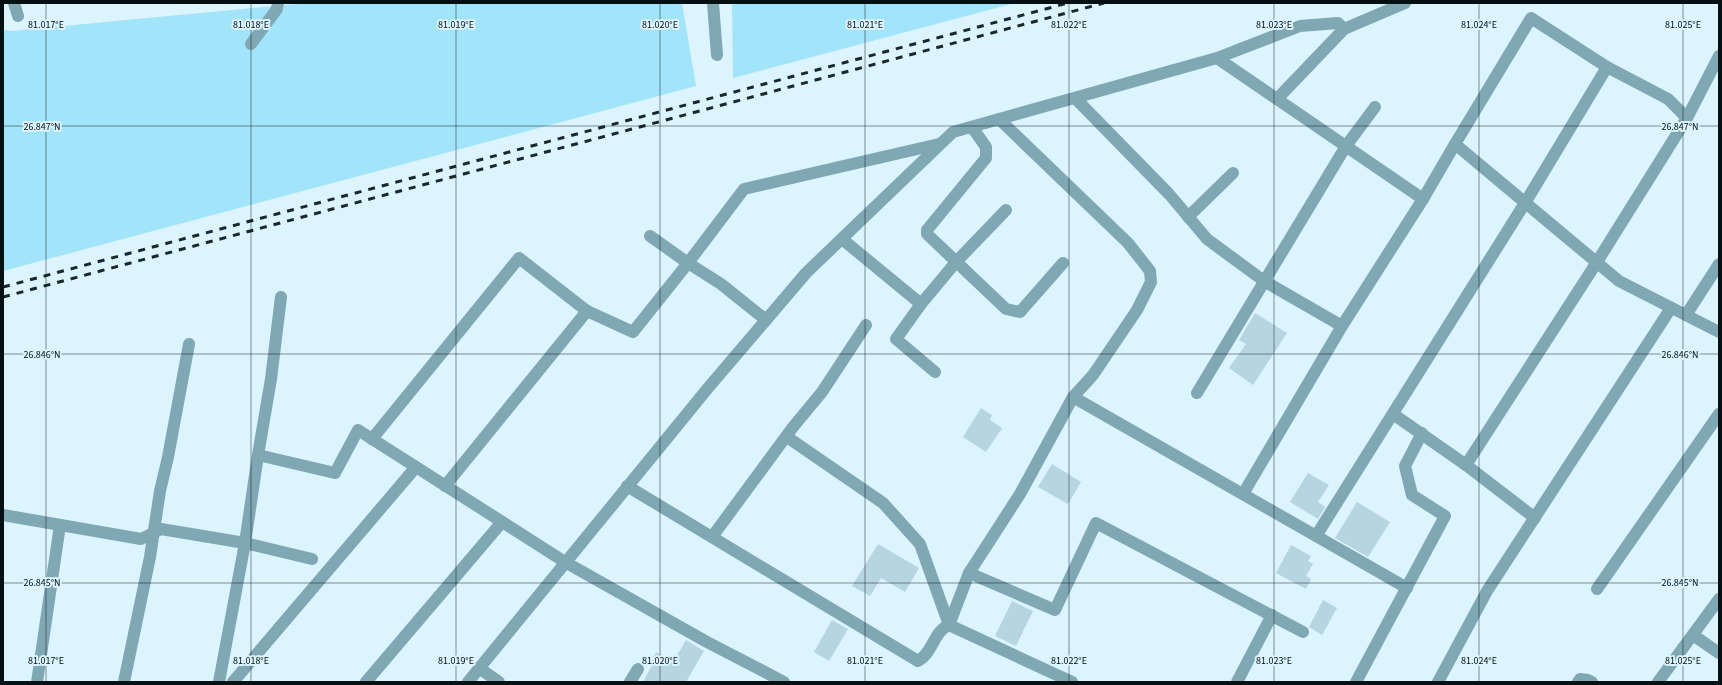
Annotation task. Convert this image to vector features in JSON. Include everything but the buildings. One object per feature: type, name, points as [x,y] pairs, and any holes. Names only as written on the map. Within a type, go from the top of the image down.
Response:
[{"type":"street","points":[[14,3],[18,16]]},
{"type":"street","points":[[251,44],[277,9],[278,3]]},
{"type":"street","points":[[713,3],[717,55]]},
{"type":"street","points":[[1277,99],[1344,29],[1405,3]]},
{"type":"street","points":[[1243,494],[1342,326],[1423,199],[1531,18],[1607,67],[1668,99],[1687,118]]},
{"type":"street","points":[[468,682],[627,486],[806,273],[952,132],[1217,58],[1300,26],[1338,23],[1344,29]]},
{"type":"street","points":[[1466,465],[1597,262],[1687,118],[1719,56]]},
{"type":"street","points":[[1217,58],[1423,199]]},
{"type":"street","points":[[1316,536],[1525,202],[1607,67]]},
{"type":"street","points":[[1076,98],[1169,194],[1207,239],[1264,280],[1342,326]]},
{"type":"street","points":[[1197,393],[1346,146],[1375,107]]},
{"type":"street","points":[[627,486],[918,661],[923,658],[939,631],[950,625],[969,573],[1020,494],[1073,397],[1093,374],[1137,310],[1151,282],[1150,271],[1128,243],[999,119]]},
{"type":"street","points":[[972,127],[986,147],[986,158],[927,230],[926,234],[1006,309],[1020,312],[1063,263]]},
{"type":"street","points":[[372,439],[519,258],[587,311],[633,332],[744,189],[940,144]]},
{"type":"street","points":[[1455,144],[1619,280],[1719,332]]},
{"type":"street","points":[[1188,217],[1233,173]]},
{"type":"street","points":[[935,372],[896,339],[921,304],[956,262],[1006,210]]},
{"type":"street","points":[[650,236],[721,284],[766,320]]},
{"type":"street","points":[[842,239],[921,304]]},
{"type":"street","points":[[1686,315],[1719,264]]},
{"type":"street","points":[[219,682],[245,543],[271,379],[281,297]]},
{"type":"street","points":[[1438,682],[1487,590],[1671,308]]},
{"type":"street","points":[[445,486],[587,311]]},
{"type":"street","points":[[712,537],[787,436],[822,392],[866,325]]},
{"type":"street","points":[[124,682],[136,630],[189,344]]},
{"type":"street","points":[[1073,397],[1406,588]]},
{"type":"street","points":[[1393,414],[1466,465],[1535,518]]},
{"type":"street","points":[[1597,589],[1719,414]]},
{"type":"street","points":[[258,455],[335,473],[358,430],[565,562],[707,642],[784,682]]},
{"type":"street","points":[[1356,682],[1445,516],[1412,495],[1405,466],[1422,433]]},
{"type":"street","points":[[787,436],[883,503],[920,544],[950,625],[1072,682]]},
{"type":"street","points":[[233,682],[416,467]]},
{"type":"street","points":[[3,515],[141,539],[160,529],[245,543],[312,559]]},
{"type":"street","points":[[366,682],[502,522]]},
{"type":"street","points":[[969,573],[1055,610],[1096,523],[1303,632]]},
{"type":"street","points":[[37,682],[60,525]]},
{"type":"street","points":[[1658,682],[1719,599]]},
{"type":"street","points":[[1237,682],[1272,615]]},
{"type":"street","points":[[1693,635],[1719,653]]},
{"type":"street","points":[[479,668],[499,682]]},
{"type":"street","points":[[630,682],[638,669]]},
{"type":"street","points":[[1578,682],[1580,679],[1592,682]]},
{"type":"shaded area","points":[[307,3],[682,3],[696,86],[3,271],[3,30],[11,31]]},
{"type":"shaded area","points":[[732,3],[1015,3],[733,78]]},
{"type":"railway","points":[[3,287],[1068,3]]},
{"type":"railway","points":[[3,297],[1104,3]]}]
